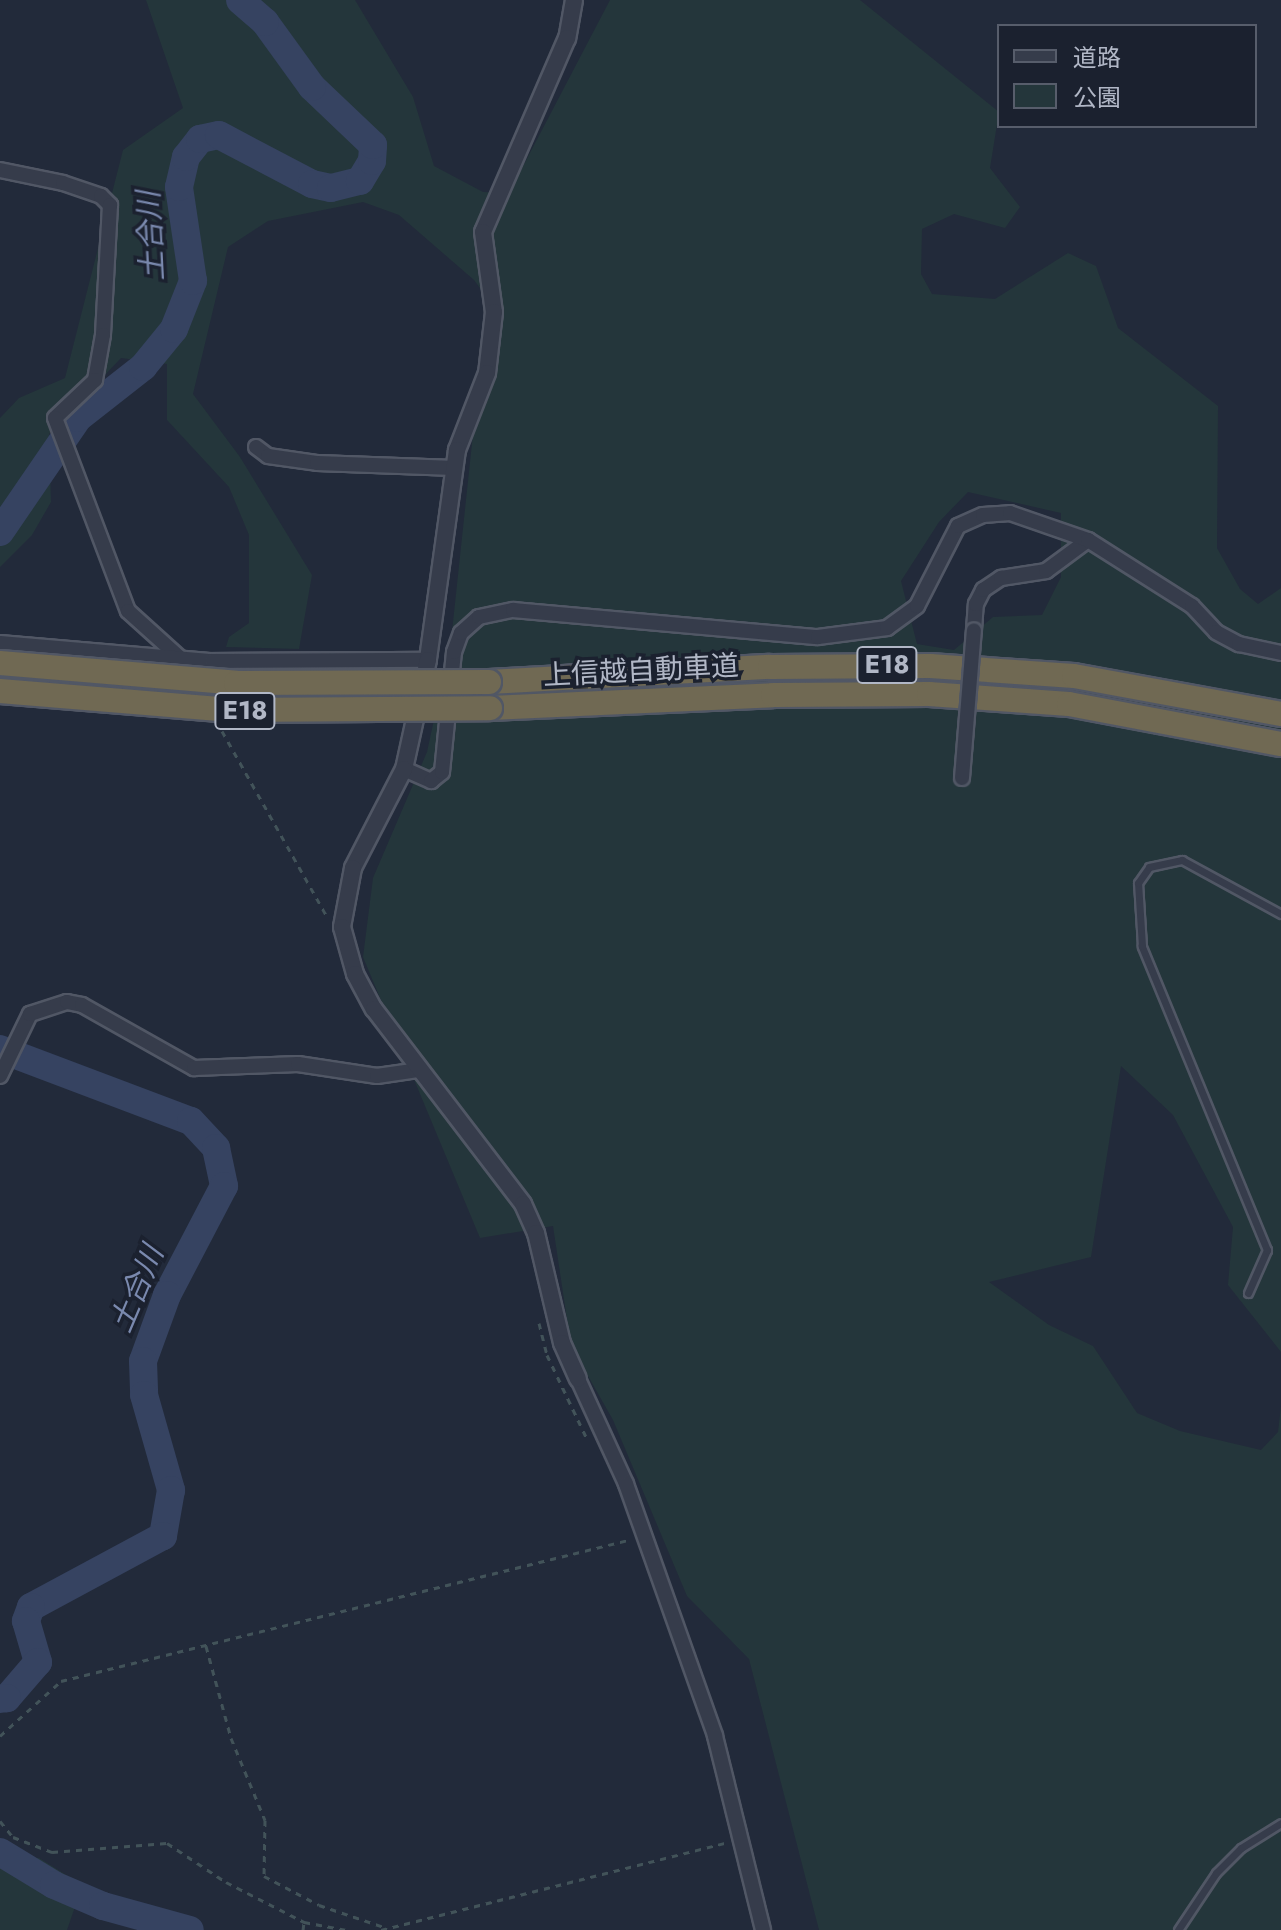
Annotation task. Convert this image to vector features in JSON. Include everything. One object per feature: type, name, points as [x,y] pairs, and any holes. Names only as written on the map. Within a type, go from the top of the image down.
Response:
[{"type":"highway","name":"上信越自動車道","points":[[0,663],[236,683],[489,682],[770,667],[930,666],[1074,676],[1281,714]]},
{"type":"highway","name":"上信越自動車道","points":[[0,691],[231,710],[490,708],[773,695],[929,694],[1069,704],[1281,744]]},
{"type":"street","points":[[574,0],[567,38],[483,232],[494,312],[487,373],[464,420],[428,660],[404,769],[353,868],[342,927],[355,974],[418,1070],[523,1204],[536,1233],[551,1301],[578,1379],[626,1484],[715,1736],[763,1930]]},
{"type":"street","points":[[0,170],[63,183],[101,196],[110,205],[103,335],[95,380],[55,418],[128,611],[180,658]]},
{"type":"street","points":[[256,447],[268,456],[317,463],[455,468]]},
{"type":"street","points":[[404,769],[431,781],[442,772],[454,652],[461,633],[494,611],[818,637],[887,628],[917,606],[958,526],[983,515],[1010,513],[1088,540],[1192,606],[1216,632],[1239,644],[1281,653]]},
{"type":"street","points":[[962,778],[976,604],[983,590],[1001,578],[1046,571],[1088,540]]},
{"type":"street","points":[[0,643],[180,658],[428,660]]},
{"type":"street","points":[[0,1076],[30,1014],[67,1002],[82,1005],[194,1068],[298,1064],[377,1076],[418,1070]]},
{"type":"lane","points":[[1248,1293],[1267,1250],[1223,1131],[1146,957],[1138,883],[1149,867],[1182,860],[1281,914]]},
{"type":"lane","points":[[1178,1930],[1216,1873],[1241,1848],[1281,1823]]},
{"type":"path","points":[[218,723],[324,915],[342,927]]},
{"type":"path","points":[[551,1301],[537,1302],[541,1337],[594,1454]]},
{"type":"path","points":[[623,1526],[634,1555]]},
{"type":"path","points":[[0,1736],[61,1681],[628,1540]]},
{"type":"path","points":[[206,1646],[231,1738],[265,1820],[264,1876],[319,1905],[387,1928]]},
{"type":"path","points":[[0,1821],[13,1837],[52,1852],[167,1843],[226,1882],[304,1922],[346,1930]]},
{"type":"path","points":[[381,1930],[726,1843],[723,1828]]},
{"type":"path","points":[[303,1930],[304,1922]]},
{"type":"green space","points":[[146,0],[355,0],[413,97],[434,166],[483,192],[509,193],[610,0],[860,0],[997,110],[990,168],[1020,207],[1005,228],[954,214],[922,229],[921,274],[932,294],[995,299],[1068,253],[1096,266],[1118,328],[1218,406],[1217,548],[1240,589],[1258,604],[1281,588],[1281,1352],[1228,1285],[1233,1227],[1173,1115],[1121,1066],[1091,1257],[989,1282],[1049,1325],[1093,1346],[1137,1413],[1180,1431],[1261,1450],[1278,1432],[1281,1406],[1281,1930],[819,1930],[749,1659],[687,1596],[613,1420],[571,1346],[553,1226],[480,1238],[363,957],[373,878],[427,752],[451,641],[473,434],[503,319],[474,280],[399,215],[363,202],[268,221],[228,247],[193,394],[240,457],[312,575],[299,649],[226,647],[229,637],[249,623],[249,535],[229,487],[167,420],[167,364],[121,358],[49,434],[51,502],[32,535],[0,567],[0,418],[19,398],[65,378],[123,150],[183,108]],"holes":[[[968,492],[1061,513],[1061,577],[1042,615],[993,617],[954,650],[917,644],[901,581],[939,522]]]},
{"type":"green space","points":[[0,1857],[39,1858],[71,1878],[77,1901],[67,1930],[0,1930]]},
{"type":"waterway","name":"土合川","points":[[0,532],[78,418],[143,367],[174,329],[193,281],[179,187],[186,157],[200,139],[219,135],[312,184],[331,188],[360,181],[372,161],[373,145],[312,87],[265,22],[240,0]]},
{"type":"waterway","name":"土合川","points":[[0,1049],[191,1121],[216,1148],[224,1186],[167,1295],[143,1361],[144,1395],[171,1490],[163,1536],[31,1607],[26,1621],[38,1662],[7,1698],[0,1699]]},
{"type":"waterway","name":"土合川","points":[[0,1852],[54,1885],[103,1906],[190,1930]]}]
